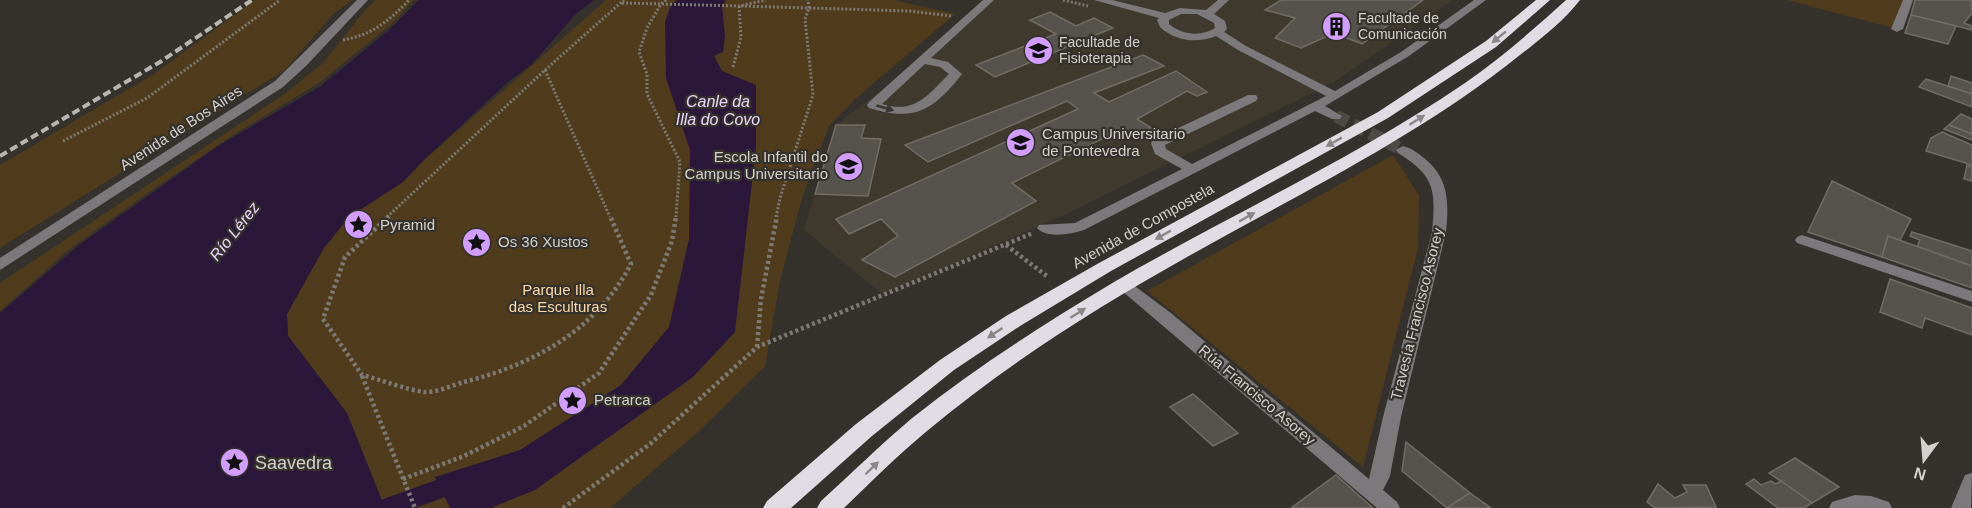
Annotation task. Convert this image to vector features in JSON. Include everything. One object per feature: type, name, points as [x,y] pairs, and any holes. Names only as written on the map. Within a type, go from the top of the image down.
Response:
[{"type":"highway","name":"Avenida de Compostela","points":[[775,508],[874,422],[947,365],[1013,321],[1105,267],[1383,115],[1491,44],[1544,0]]},
{"type":"highway","points":[[829,508],[893,448],[977,382],[1040,337],[1123,285],[1338,166],[1460,93],[1517,53],[1575,0]]},
{"type":"street","name":"Avenida de Bos Aires","points":[[0,266],[279,84],[307,61],[347,14],[363,0]]},
{"type":"street","points":[[922,60],[944,64],[956,74],[919,110],[891,112],[873,105],[922,60],[989,0]]},
{"type":"street","points":[[1099,0],[1166,16],[1180,11],[1208,14],[1221,25],[1217,32],[1202,37],[1183,36],[1164,25],[1166,16]]},
{"type":"street","points":[[1208,14],[1224,0]]},
{"type":"street","points":[[1044,228],[1058,230],[1079,227],[1335,96],[1405,54],[1481,0]]},
{"type":"street","points":[[1896,29],[1908,0]]},
{"type":"street","points":[[1217,32],[1242,48],[1335,96]]},
{"type":"street","points":[[1192,169],[1160,151],[1158,143],[1252,98]]},
{"type":"street","points":[[1315,106],[1336,116]]},
{"type":"street","name":"Travesía Francisco Asorey","points":[[1372,492],[1382,476],[1392,417],[1439,232],[1441,213],[1441,197],[1433,171],[1403,150]]},
{"type":"street","points":[[1802,240],[1972,297]]},
{"type":"street","name":"Rúa Francisco Asorey","points":[[1123,285],[1165,317],[1390,508]]},
{"type":"street","points":[[1961,508],[1972,480]]},
{"type":"street","points":[[1839,508],[1848,502],[1859,501],[1882,508]]},
{"type":"path","points":[[63,141],[147,98],[280,0]]},
{"type":"path","points":[[337,41],[359,38],[383,28],[409,0]]},
{"type":"path","points":[[739,6],[766,0]]},
{"type":"path","points":[[757,347],[761,299],[780,198],[813,96],[805,19],[809,8],[808,0]]},
{"type":"path","points":[[415,508],[362,375],[323,319],[345,257],[544,70],[623,2],[909,11],[971,16]]},
{"type":"path","points":[[403,479],[464,456],[524,426],[598,373],[651,295],[672,241],[678,203],[680,162],[647,94],[647,74],[639,52],[647,28],[664,3]]},
{"type":"path","points":[[733,67],[738,57],[743,24],[739,6]]},
{"type":"path","points":[[362,375],[426,392],[495,374],[560,342],[590,320],[617,290],[631,264],[544,70]]},
{"type":"path","points":[[563,508],[650,444],[757,347],[1044,228]]},
{"type":"path","points":[[1005,245],[1048,277]]},
{"type":"shaded area","name":"Campus Universitario de Pontevedra","points":[[993,0],[1453,0],[1334,82],[1058,218],[882,294],[804,230],[836,125],[922,60]]},
{"type":"green space","points":[[255,0],[353,0],[334,13],[285,70],[0,248],[0,165],[154,74]]},
{"type":"green space","points":[[376,0],[414,0],[393,23],[319,83],[236,133],[149,192],[71,248],[0,311],[0,283],[286,93],[324,62],[365,10]]},
{"type":"green space","name":"Parque Illa das Esculturas","points":[[606,0],[894,0],[955,14],[854,100],[829,126],[802,198],[780,281],[765,366],[699,431],[610,508],[385,508],[340,404],[288,336],[287,314],[321,251],[349,217],[403,182],[423,161]]},
{"type":"green space","points":[[1787,0],[1908,0],[1897,29]]},
{"type":"green space","points":[[1393,155],[1419,195],[1418,248],[1363,467],[1147,291]]},
{"type":"water","name":"Río Lérez","points":[[419,0],[594,0],[576,14],[532,64],[508,82],[403,182],[349,217],[324,248],[287,314],[288,336],[347,413],[385,508],[0,508],[0,313],[79,245],[218,146],[321,86],[390,29]]},
{"type":"water","name":"Canle da Illa do Covo","points":[[677,0],[726,0],[722,5],[725,36],[723,52],[714,56],[722,71],[756,85],[756,147],[735,332],[693,377],[535,490],[491,508],[450,508],[435,477],[520,450],[621,385],[669,327],[689,239],[690,150],[666,78],[665,22],[671,5]]},
{"type":"building","name":"Facultade de Comunicación","points":[[1281,0],[1423,0],[1362,44],[1334,33],[1301,48],[1275,38],[1295,18],[1265,10]]},
{"type":"building","points":[[1915,0],[1971,0],[1972,13],[1964,23],[1972,26],[1972,30],[1911,15]]},
{"type":"building","name":"Facultade de Fisioterapia","points":[[1050,12],[1076,26],[1094,18],[1113,28],[995,77],[976,65],[1056,34],[1030,20]]},
{"type":"building","points":[[1911,15],[1956,26],[1948,44],[1905,33]]},
{"type":"building","points":[[1143,55],[1164,66],[1094,93],[1109,102],[1176,71],[1207,92],[1197,96],[1187,91],[1137,119],[1151,128],[1136,136],[1124,128],[1012,183],[1036,201],[895,277],[862,260],[898,236],[881,219],[849,234],[836,219],[1078,109],[1067,101],[928,162],[905,145]]},
{"type":"building","points":[[1951,76],[1972,83],[1972,94],[1948,86]]},
{"type":"building","points":[[1926,79],[1972,94],[1972,107],[1919,87]]},
{"type":"building","points":[[1961,114],[1972,119],[1972,134],[1949,125]]},
{"type":"building","name":"Escola Infantil do Campus Universitario","points":[[836,125],[865,125],[861,138],[881,139],[868,196],[815,194]]},
{"type":"building","points":[[1949,125],[1972,134],[1972,140],[1944,129]]},
{"type":"building","points":[[1942,132],[1972,145],[1972,165],[1926,151],[1931,138]]},
{"type":"building","points":[[1967,165],[1972,167],[1972,181],[1964,179]]},
{"type":"building","points":[[1832,181],[1911,219],[1900,240],[1888,236],[1882,257],[1808,232]]},
{"type":"building","points":[[1912,232],[1972,251],[1972,266],[1917,247],[1920,240],[1910,236]]},
{"type":"building","points":[[1888,236],[1972,266],[1972,288],[1882,257]]},
{"type":"building","points":[[1890,279],[1972,308],[1972,335],[1925,318],[1922,328],[1880,312]]},
{"type":"building","points":[[1193,394],[1238,433],[1213,446],[1170,407]]},
{"type":"building","points":[[1406,442],[1470,493],[1447,508],[1402,471]]},
{"type":"building","points":[[1795,458],[1839,487],[1812,503],[1769,473]]},
{"type":"building","points":[[1336,475],[1373,508],[1291,508]]},
{"type":"building","points":[[1754,479],[1761,485],[1771,481],[1776,484],[1781,481],[1812,503],[1804,508],[1778,508],[1746,484]]},
{"type":"building","points":[[1658,484],[1675,498],[1687,492],[1683,485],[1706,485],[1716,507],[1655,508],[1647,502]]},
{"type":"building","points":[[1470,493],[1491,508],[1447,508]]},
{"type":"waterway","name":"Canle da Illa do Covo","points":[[387,508],[464,480]]},
{"type":"tunnel","points":[[1336,116],[1403,150]]},
{"type":"railway","points":[[0,156],[160,62],[252,0]]},
{"type":"place","name":"Facultade de Comunicación","points":[[1337,26]]},
{"type":"place","name":"Facultade de Fisioterapia","points":[[1038,50]]},
{"type":"place","name":"Campus Universitario de Pontevedra","points":[[1021,143]]},
{"type":"place","name":"Escola Infantil do Campus Universitario","points":[[849,166]]},
{"type":"place","name":"Pyramid","points":[[359,225]]},
{"type":"place","name":"Os 36 Xustos","points":[[477,242]]},
{"type":"place","name":"Petrarca","points":[[573,400]]},
{"type":"place","name":"Saavedra","points":[[234,463]]}]
